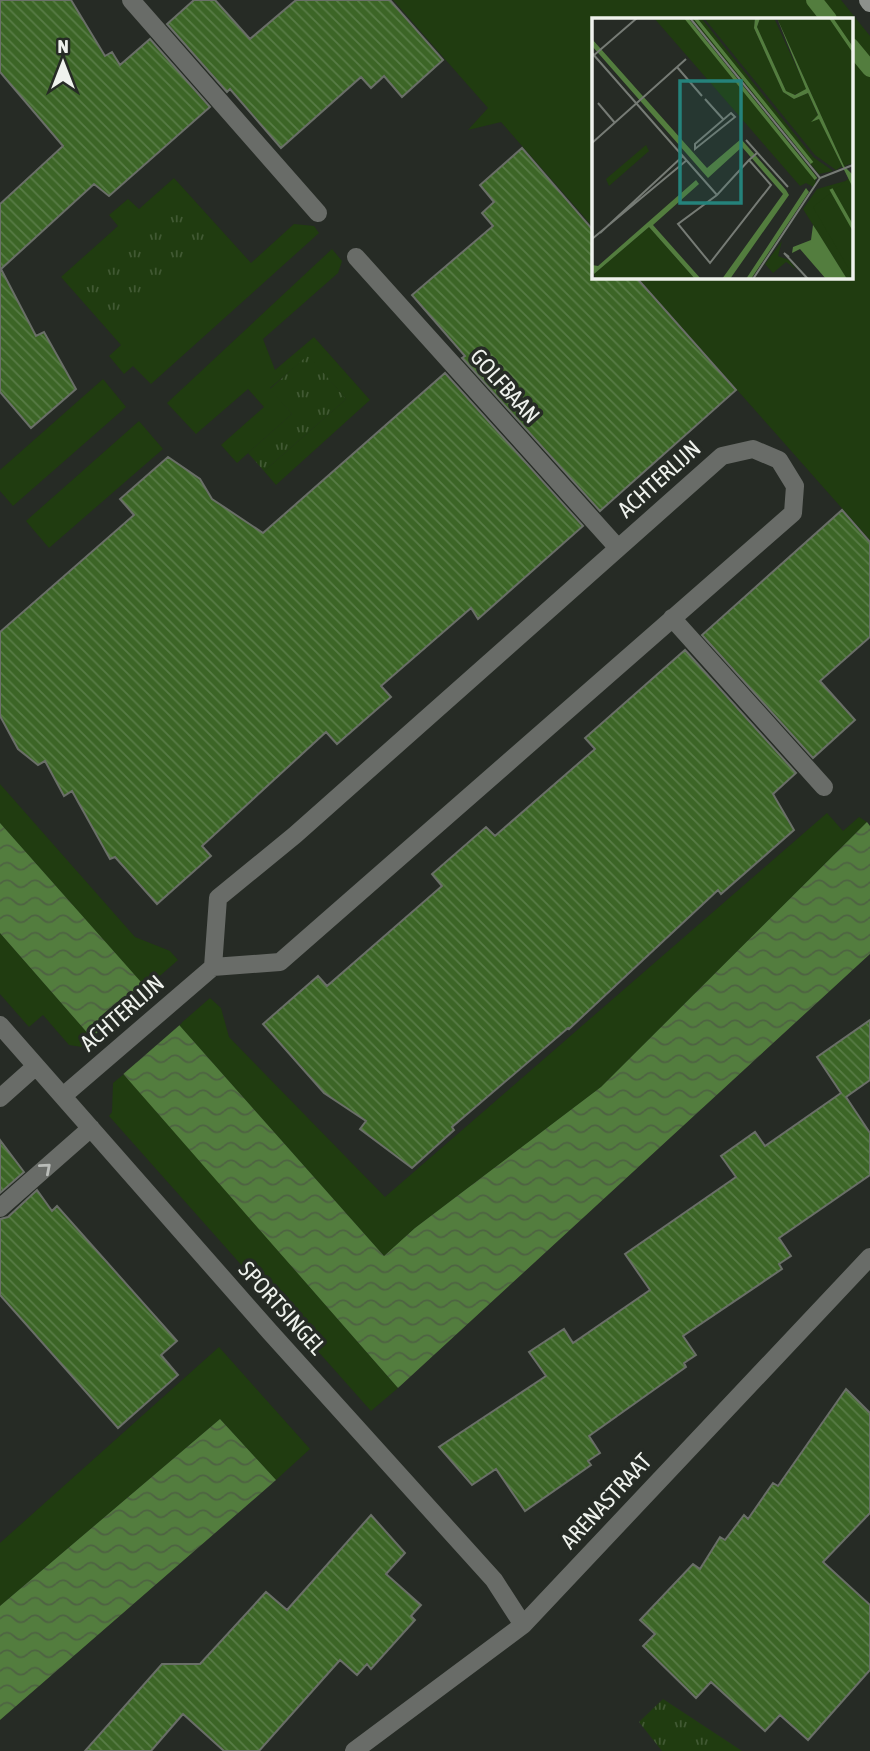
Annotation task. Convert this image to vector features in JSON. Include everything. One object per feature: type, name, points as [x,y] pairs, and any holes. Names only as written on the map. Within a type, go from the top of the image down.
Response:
[{"type":"street","points":[[131,0],[318,213]]},
{"type":"street","name":"GOLFBAAN","points":[[356,257],[618,548]]},
{"type":"street","name":"ACHTERLIJN","points":[[63,1097],[213,967],[280,962],[793,513],[795,486],[779,460],[752,449],[722,456],[295,835],[218,898],[213,967]]},
{"type":"street","points":[[673,618],[824,787]]},
{"type":"street","name":"SPORTSINGEL","points":[[0,1025],[279,1343],[494,1580],[523,1625]]},
{"type":"street","points":[[0,1098],[36,1066]]},
{"type":"street","points":[[0,1208],[91,1128]]},
{"type":"street","name":"ARENASTRAAT","points":[[354,1751],[523,1625],[870,1257]]},
{"type":"green space","points":[[393,0],[841,0],[870,36],[870,540],[638,278],[852,278],[852,18],[592,18],[592,226],[501,122],[468,130],[488,108]]},
{"type":"green space","points":[[174,178],[251,263],[294,224],[314,226],[319,233],[151,384],[133,366],[124,374],[109,356],[121,345],[61,277],[118,226],[109,215],[128,199],[139,209]]},
{"type":"green space","points":[[178,202],[212,241],[116,324],[82,284]]},
{"type":"green space","points":[[332,249],[342,261],[338,273],[263,339],[275,370],[314,337],[370,400],[276,485],[264,471],[346,399],[308,356],[270,388],[292,414],[237,463],[221,445],[264,407],[248,389],[196,434],[167,403]]},
{"type":"green space","points":[[308,355],[346,399],[264,471],[248,453],[292,414],[270,389]]},
{"type":"green space","points":[[103,379],[126,407],[13,506],[0,491],[0,470]]},
{"type":"green space","points":[[139,421],[163,449],[49,548],[26,521]]},
{"type":"green space","points":[[0,784],[135,937],[170,951],[178,960],[146,988],[0,823]]},
{"type":"green space","points":[[827,813],[843,831],[859,817],[867,822],[601,1087],[415,1228],[384,1256],[179,1025],[210,998],[221,1008],[229,1037],[385,1197]]},
{"type":"green space","points":[[0,933],[92,1038],[82,1047],[69,1045],[43,1015],[29,1027],[0,994]]},
{"type":"green space","points":[[124,1074],[398,1388],[371,1411],[109,1116],[112,1112],[113,1083]]},
{"type":"green space","points":[[219,1347],[310,1449],[276,1480],[220,1419],[0,1606],[0,1543]]},
{"type":"green space","points":[[663,1699],[742,1751],[662,1751],[639,1722]]},
{"type":"water","points":[[867,822],[870,826],[870,954],[398,1388],[0,933],[0,823],[384,1256],[415,1228],[601,1087]]},
{"type":"water","points":[[220,1419],[276,1480],[0,1720],[0,1606]]},
{"type":"pier","points":[[149,986],[182,1023],[121,1076],[89,1040]]},
{"type":"building","points":[[0,0],[71,0],[105,56],[112,52],[120,65],[150,39],[210,107],[109,196],[94,184],[1,269],[36,336],[44,332],[76,389],[31,428],[0,392],[0,204],[63,146],[0,72]]},
{"type":"building","points":[[194,0],[215,0],[250,39],[296,0],[390,0],[443,60],[402,97],[384,76],[371,88],[361,77],[281,148],[230,89],[227,92],[167,24]]},
{"type":"building","points":[[522,148],[592,229],[592,278],[637,278],[736,390],[600,511],[462,358],[465,356],[412,295],[493,226],[482,213],[494,202],[480,185]]},
{"type":"building","points":[[445,373],[583,526],[478,619],[471,608],[381,686],[391,697],[337,744],[326,732],[202,846],[211,856],[157,904],[115,857],[110,859],[72,791],[64,796],[45,761],[38,765],[18,749],[0,716],[0,632],[134,515],[120,499],[168,457],[200,479],[212,499],[263,533]]},
{"type":"building","points":[[842,510],[870,542],[870,637],[820,681],[855,720],[813,758],[702,635]]},
{"type":"building","points":[[685,650],[796,773],[773,794],[794,830],[721,894],[718,890],[569,1029],[452,1127],[454,1130],[412,1168],[360,1129],[366,1121],[324,1093],[263,1024],[318,976],[327,986],[442,886],[432,874],[486,827],[495,836],[595,749],[585,738]]},
{"type":"building","points":[[870,1020],[870,1080],[846,1097],[870,1133],[870,1175],[779,1238],[791,1256],[779,1264],[782,1269],[683,1336],[696,1355],[684,1363],[686,1367],[589,1436],[600,1453],[588,1461],[591,1465],[525,1511],[496,1469],[472,1485],[439,1447],[546,1376],[529,1352],[564,1329],[573,1343],[650,1290],[625,1254],[736,1177],[721,1156],[755,1132],[765,1146],[841,1093],[817,1057]]},
{"type":"building","points":[[0,1140],[24,1172],[0,1193]]},
{"type":"building","points":[[37,1190],[52,1211],[57,1206],[177,1341],[161,1355],[178,1375],[118,1428],[0,1295],[0,1219],[8,1217]]},
{"type":"building","points":[[846,1389],[870,1413],[870,1513],[823,1562],[870,1605],[870,1670],[808,1740],[780,1715],[765,1731],[711,1682],[696,1698],[643,1646],[655,1634],[640,1620],[693,1564],[700,1569],[720,1537],[725,1540],[744,1515],[748,1519],[773,1483],[778,1486]]},
{"type":"building","points":[[371,1515],[405,1553],[386,1574],[421,1605],[411,1616],[415,1620],[371,1669],[367,1664],[357,1675],[340,1660],[259,1751],[224,1751],[183,1714],[151,1751],[85,1751],[162,1664],[200,1664],[266,1592],[287,1610]]},
{"type":"waterway","points":[[814,0],[828,18]]},
{"type":"waterway","points":[[852,47],[870,69]]}]
